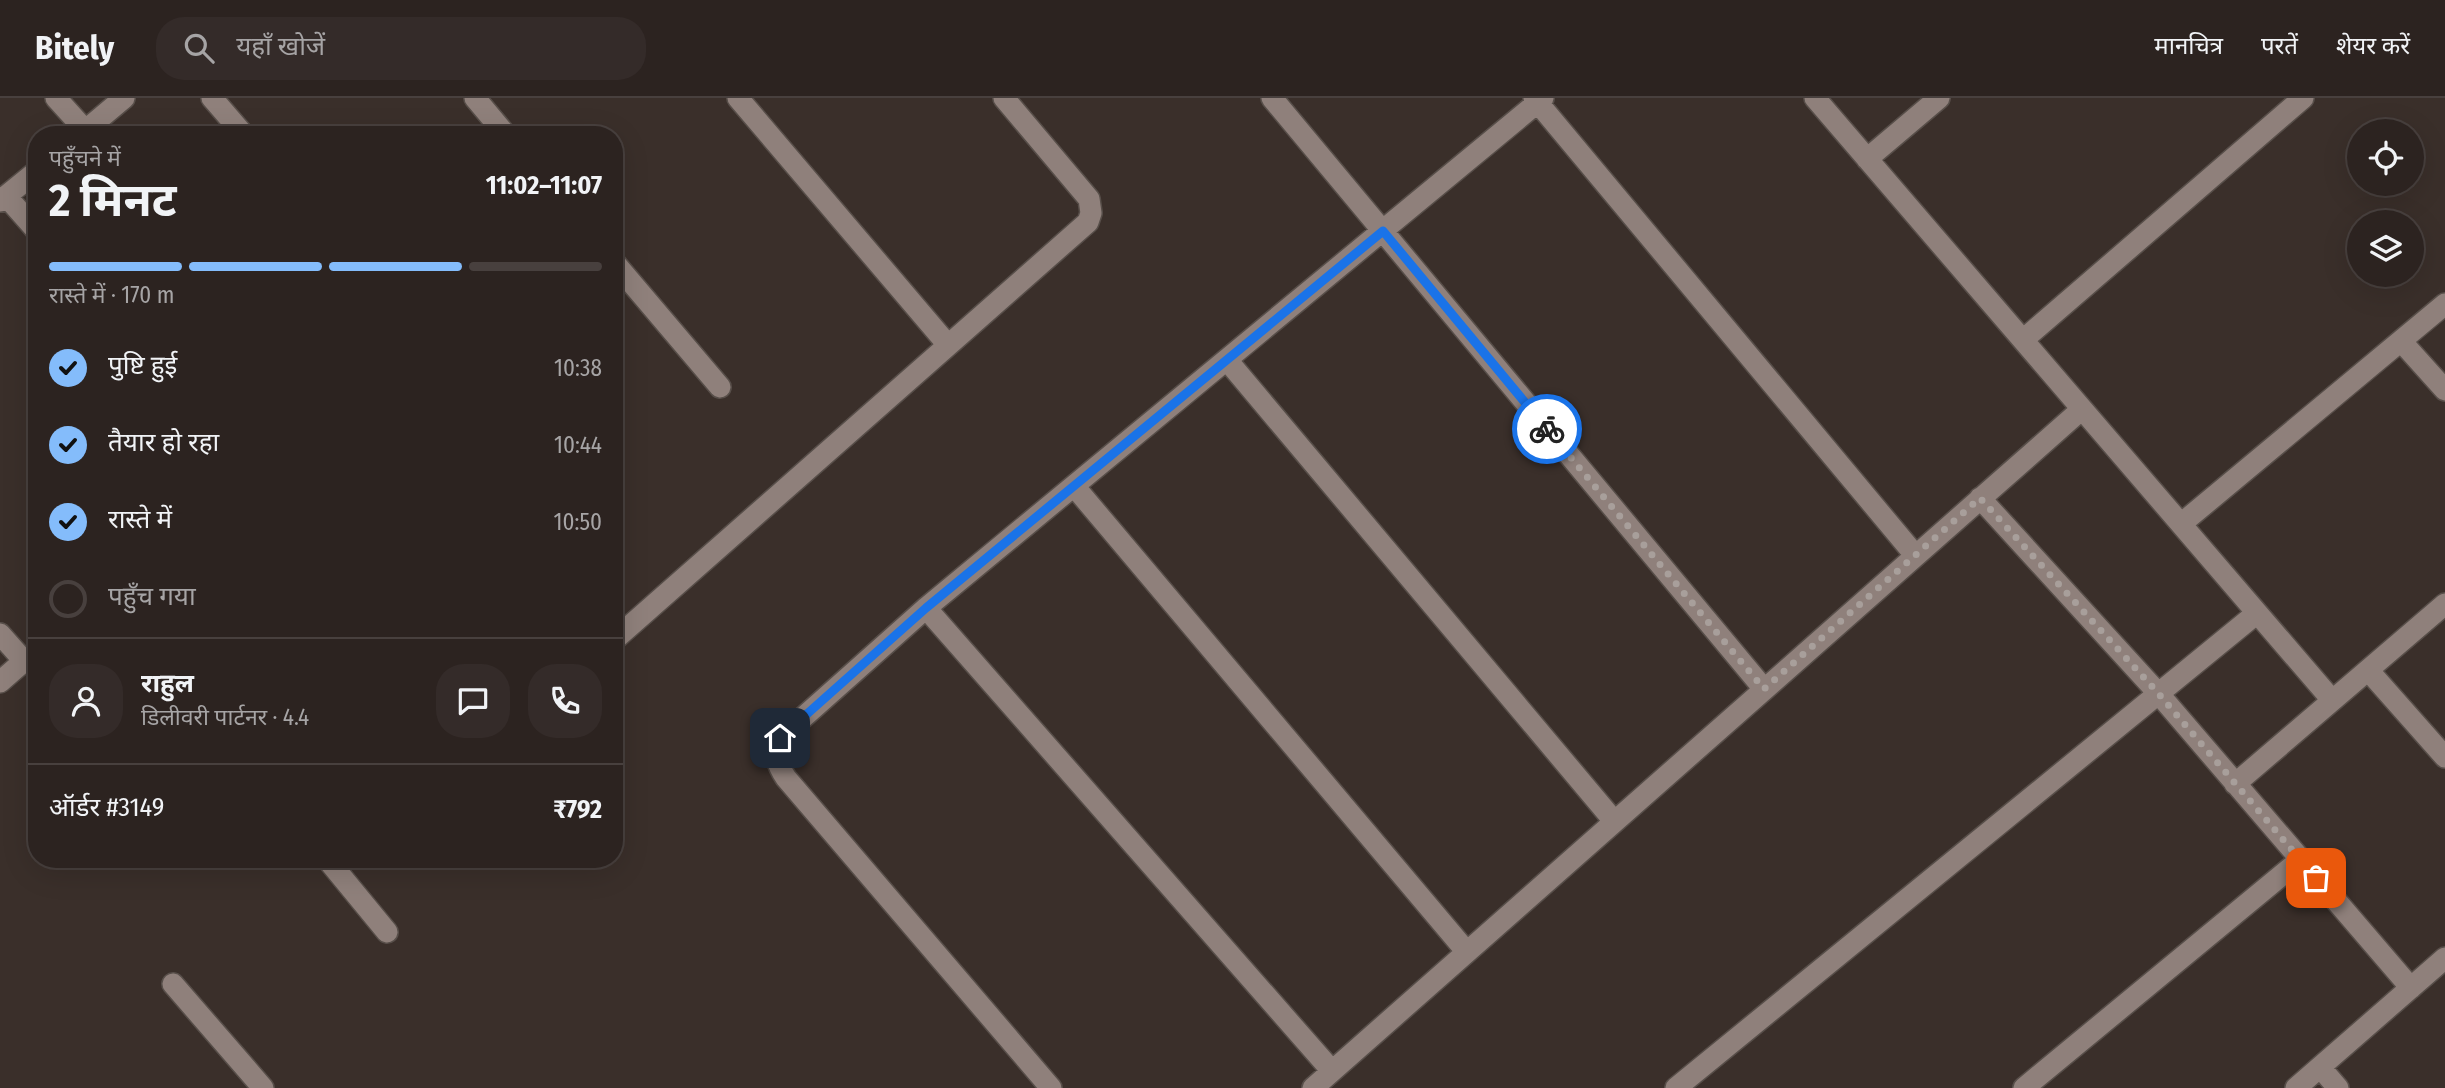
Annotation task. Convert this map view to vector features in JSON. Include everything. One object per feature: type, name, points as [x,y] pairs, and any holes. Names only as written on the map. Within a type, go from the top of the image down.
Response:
[{"type":"street","points":[[56,98],[77,126]]},
{"type":"street","points":[[90,126],[124,98]]},
{"type":"street","points":[[212,98],[236,126]]},
{"type":"street","points":[[475,98],[498,126]]},
{"type":"street","points":[[738,98],[948,345]]},
{"type":"street","points":[[623,632],[1088,222],[1091,213],[1089,199],[1081,187],[1004,98]]},
{"type":"street","points":[[1272,98],[1764,689]]},
{"type":"street","points":[[1815,98],[2332,700]]},
{"type":"street","points":[[1867,159],[1939,98]]},
{"type":"street","points":[[2023,340],[2303,98]]},
{"type":"street","points":[[1051,1088],[794,788],[777,765],[775,751],[780,738],[926,608],[1383,231],[1538,99],[1915,555]]},
{"type":"street","points":[[28,178],[3,199],[28,223]]},
{"type":"street","points":[[623,273],[720,387]]},
{"type":"street","points":[[2181,524],[2445,304]]},
{"type":"street","points":[[2401,341],[2445,390]]},
{"type":"street","points":[[1227,360],[1614,821]]},
{"type":"street","points":[[1313,1088],[2082,409]]},
{"type":"street","points":[[1074,486],[1466,951]]},
{"type":"street","points":[[1980,498],[2158,693],[2411,988]]},
{"type":"street","points":[[2235,784],[2445,604]]},
{"type":"street","points":[[926,608],[1332,1071]]},
{"type":"street","points":[[1676,1088],[2258,613]]},
{"type":"street","points":[[0,634],[28,665]]},
{"type":"street","points":[[0,682],[28,669]]},
{"type":"street","points":[[2368,670],[2445,757]]},
{"type":"street","points":[[2024,1088],[2300,860]]},
{"type":"street","points":[[334,868],[387,932]]},
{"type":"street","points":[[2296,1088],[2445,958]]},
{"type":"street","points":[[173,984],[263,1088]]},
{"type":"street","points":[[2320,1067],[2339,1088]]},
{"type":"way so far","points":[[1547,429],[1764,689],[1980,498],[2158,693],[2316,878]]},
{"type":"route","points":[[780,738],[926,608],[1383,231],[1547,429]]}]
